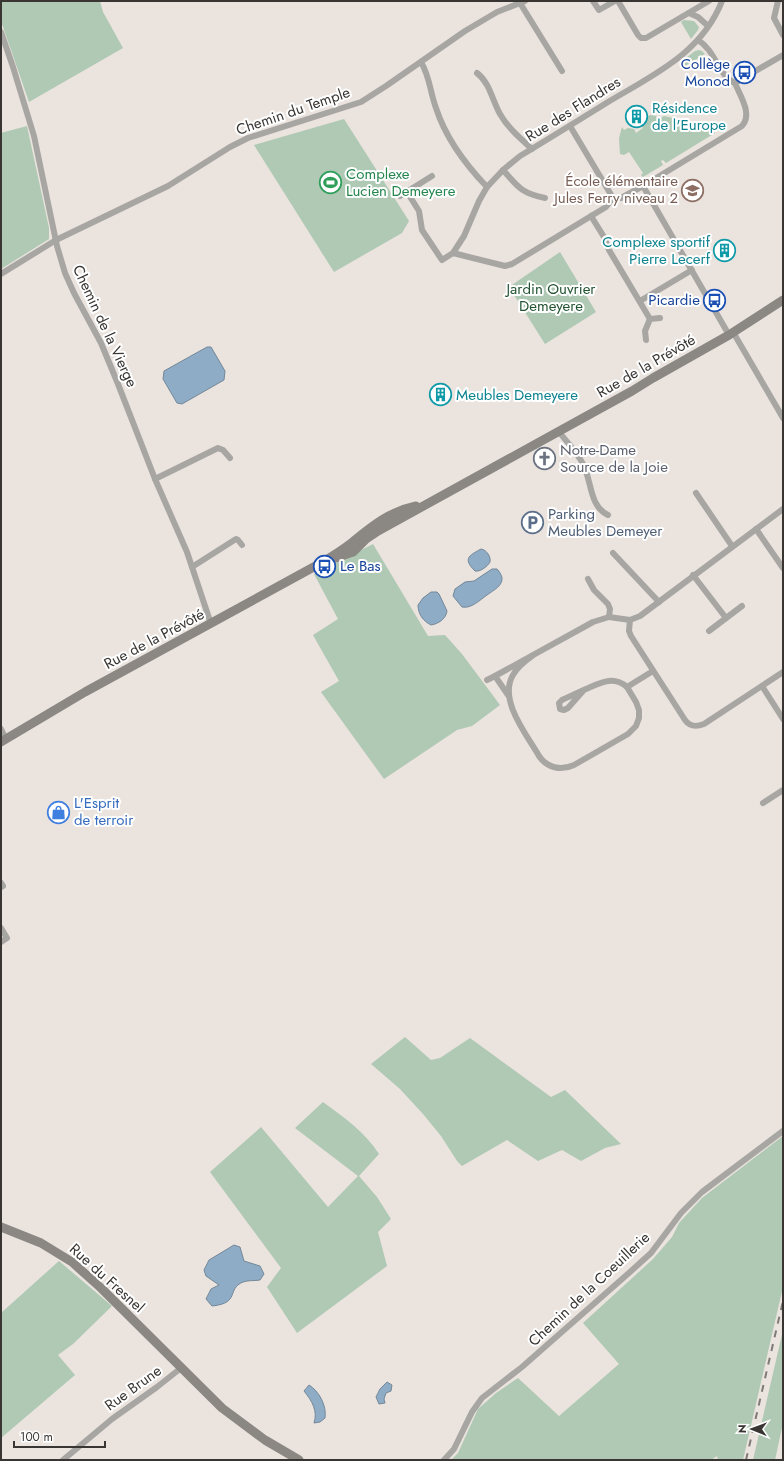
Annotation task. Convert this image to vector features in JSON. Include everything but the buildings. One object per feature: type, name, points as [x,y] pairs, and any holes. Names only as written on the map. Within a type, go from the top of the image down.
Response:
[{"type":"street","points":[[593,1],[599,10],[616,1],[638,35],[644,38],[649,37],[709,1]]},
{"type":"street","name":"Rue des Flandres","points":[[453,254],[464,236],[481,196],[487,187],[503,170],[532,149],[672,64],[698,40],[717,12],[722,1]]},
{"type":"street","points":[[778,1],[774,14],[775,20],[783,35]]},
{"type":"street","points":[[522,2],[562,71]]},
{"type":"street","name":"Chemin du Temple","points":[[1,274],[56,240],[168,186],[230,147],[248,138],[360,102],[386,86],[477,23],[497,12],[522,2]]},
{"type":"street","points":[[698,8],[698,17]]},
{"type":"street","points":[[689,13],[698,17],[708,26]]},
{"type":"street","name":"Chemin de la Vierge","points":[[1,32],[34,136],[56,240],[67,279],[104,351],[126,403],[155,479],[192,567],[211,624]]},
{"type":"street","points":[[613,198],[621,198],[744,124],[746,111],[735,83],[726,78],[708,48],[698,40]]},
{"type":"street","points":[[735,83],[783,55]]},
{"type":"street","points":[[421,62],[427,72],[434,104],[446,132],[462,159],[487,187]]},
{"type":"street","points":[[477,73],[487,83],[497,108],[503,118],[514,132],[532,149]]},
{"type":"street","points":[[570,126],[613,198]]},
{"type":"street","points":[[503,170],[524,192],[530,195],[545,198]]},
{"type":"street","points":[[400,196],[432,176]]},
{"type":"street","points":[[642,186],[783,418]]},
{"type":"street","points":[[407,192],[419,211],[422,230],[442,260],[453,254],[507,266],[606,207],[613,198]]},
{"type":"street","points":[[591,216],[604,237],[609,250],[650,318]]},
{"type":"street","points":[[640,301],[692,270]]},
{"type":"street","name":"Rue de la Prévôté","points":[[4,740],[85,692],[190,633],[211,624],[321,563],[353,552],[378,530],[632,391],[731,333],[783,300]]},
{"type":"street","points":[[650,318],[660,318]]},
{"type":"street","points":[[646,340],[645,328],[650,318]]},
{"type":"street","points":[[558,432],[575,451],[582,463],[598,508],[608,515]]},
{"type":"street","points":[[155,479],[218,448],[223,450],[230,458]]},
{"type":"street","points":[[696,493],[732,546]]},
{"type":"street","points":[[487,680],[593,622],[609,617],[630,620],[636,618],[783,509]]},
{"type":"street","points":[[756,529],[783,568]]},
{"type":"street","points":[[192,567],[236,539],[242,545]]},
{"type":"street","points":[[613,553],[659,602]]},
{"type":"street","points":[[693,575],[726,618]]},
{"type":"street","points":[[588,579],[594,590],[608,604],[610,609],[609,617]]},
{"type":"street","points":[[709,631],[742,606]]},
{"type":"street","points":[[630,620],[629,631],[631,636],[686,722],[693,726],[704,724],[783,672]]},
{"type":"street","points":[[508,696],[508,687],[513,675],[532,656]]},
{"type":"street","points":[[627,687],[653,671]]},
{"type":"street","points":[[495,676],[508,696],[514,714],[541,760],[552,767],[563,768],[574,766],[633,729],[639,718],[639,710],[636,702],[627,687],[618,682],[607,680],[583,691]]},
{"type":"street","points":[[762,686],[783,718]]},
{"type":"street","points":[[1,729],[4,740]]},
{"type":"street","points":[[763,803],[783,790]]},
{"type":"street","points":[[1,883],[3,886],[1,886]]},
{"type":"street","points":[[1,928],[7,938],[1,942]]},
{"type":"street","name":"Chemin de la Coeuillerie","points":[[444,1460],[457,1445],[472,1412],[482,1398],[522,1367],[630,1272],[651,1252],[681,1213],[702,1192],[783,1131]]},
{"type":"street","name":"Rue du Fresnel","points":[[1,1227],[41,1243],[76,1265],[222,1408],[265,1440],[299,1460]]},
{"type":"street","name":"Rue Brune","points":[[63,1460],[112,1419],[181,1368]]},
{"type":"green space","points":[[1,1],[100,1],[103,12],[123,48],[29,102],[1,21]]},
{"type":"green space","points":[[684,20],[694,21],[699,27],[691,39],[681,22]]},
{"type":"green space","points":[[699,50],[705,54],[685,66],[682,61],[695,51]]},
{"type":"green space","points":[[650,115],[656,116],[658,120],[664,116],[699,124],[703,131],[707,129],[713,130],[715,133],[666,163],[663,160],[661,161],[663,165],[643,177],[641,175],[643,173],[629,152],[624,155],[620,154],[619,138],[622,127],[624,130],[628,128],[634,129],[636,133],[643,128],[641,125],[642,119]]},
{"type":"green space","name":"Complexe Lucien Demeyere","points":[[344,119],[409,221],[402,233],[334,272],[254,145]]},
{"type":"green space","points":[[27,126],[49,228],[49,239],[1,269],[1,133]]},
{"type":"green space","name":"Jardin Ouvrier Demeyere","points":[[560,252],[596,312],[545,344],[509,287]]},
{"type":"green space","points":[[373,544],[428,636],[445,635],[462,654],[500,705],[472,726],[457,730],[384,779],[321,692],[339,681],[313,635],[338,619],[314,574]]},
{"type":"green space","points":[[405,1037],[431,1060],[440,1058],[470,1038],[551,1097],[565,1090],[621,1144],[605,1148],[581,1161],[562,1150],[538,1161],[507,1140],[462,1166],[457,1161],[441,1136],[423,1114],[400,1089],[371,1064]]},
{"type":"green space","points":[[323,1102],[346,1119],[367,1138],[379,1154],[359,1176],[377,1197],[391,1219],[378,1232],[387,1266],[297,1333],[267,1287],[281,1268],[210,1172],[261,1127],[328,1207],[358,1176],[295,1128]]},
{"type":"green space","points":[[783,1136],[783,1287],[743,1460],[718,1460],[717,1456],[711,1460],[451,1460],[458,1453],[478,1409],[496,1393],[518,1378],[559,1416],[619,1364],[583,1323],[653,1259],[672,1237],[679,1223],[702,1198]]},
{"type":"green space","points":[[59,1261],[112,1306],[73,1344],[58,1355],[75,1375],[1,1438],[1,1313]]},
{"type":"green space","points":[[783,1330],[783,1423],[775,1460],[753,1460]]},
{"type":"water","points":[[207,347],[211,347],[225,371],[224,380],[182,404],[177,403],[163,379],[164,371]]},
{"type":"water","points":[[481,549],[488,554],[490,562],[483,569],[475,571],[468,561],[470,556]]},
{"type":"water","points":[[492,569],[497,569],[502,578],[502,581],[498,587],[475,604],[469,607],[462,607],[453,596],[455,589],[465,582],[474,581]]},
{"type":"water","points":[[431,592],[437,592],[439,594],[447,611],[441,621],[431,625],[422,617],[418,605],[423,598]]},
{"type":"water","points":[[234,1245],[240,1247],[244,1261],[260,1266],[264,1274],[260,1280],[245,1281],[238,1285],[227,1302],[212,1306],[206,1299],[211,1289],[219,1285],[206,1276],[204,1270],[209,1260]]},
{"type":"water","points":[[387,1382],[392,1385],[391,1391],[386,1393],[384,1399],[385,1403],[379,1404],[376,1397],[380,1389]]},
{"type":"water","points":[[309,1385],[322,1399],[325,1409],[325,1418],[320,1422],[314,1423],[314,1406],[304,1391]]},
{"type":"railway","points":[[746,1460],[783,1301]]},
{"type":"place","name":"Collège Monod","points":[[745,73]]},
{"type":"place","name":"Résidence de l'Europe","points":[[636,117]]},
{"type":"place","name":"Complexe Lucien Demeyere","points":[[331,183]]},
{"type":"place","name":"École élémentaire Jules Ferry niveau 2","points":[[693,190]]},
{"type":"place","name":"Complexe sportif Pierre Lecerf","points":[[725,251]]},
{"type":"place","name":"Picardie","points":[[715,300]]},
{"type":"place","name":"Meubles Demeyere","points":[[441,395]]},
{"type":"place","name":"Notre-Dame Source de la Joie","points":[[544,459]]},
{"type":"place","name":"Parking Meubles Demeyer","points":[[533,523]]},
{"type":"place","name":"Le Bas","points":[[324,566]]},
{"type":"place","name":"L'Esprit de terroir","points":[[58,812]]}]
